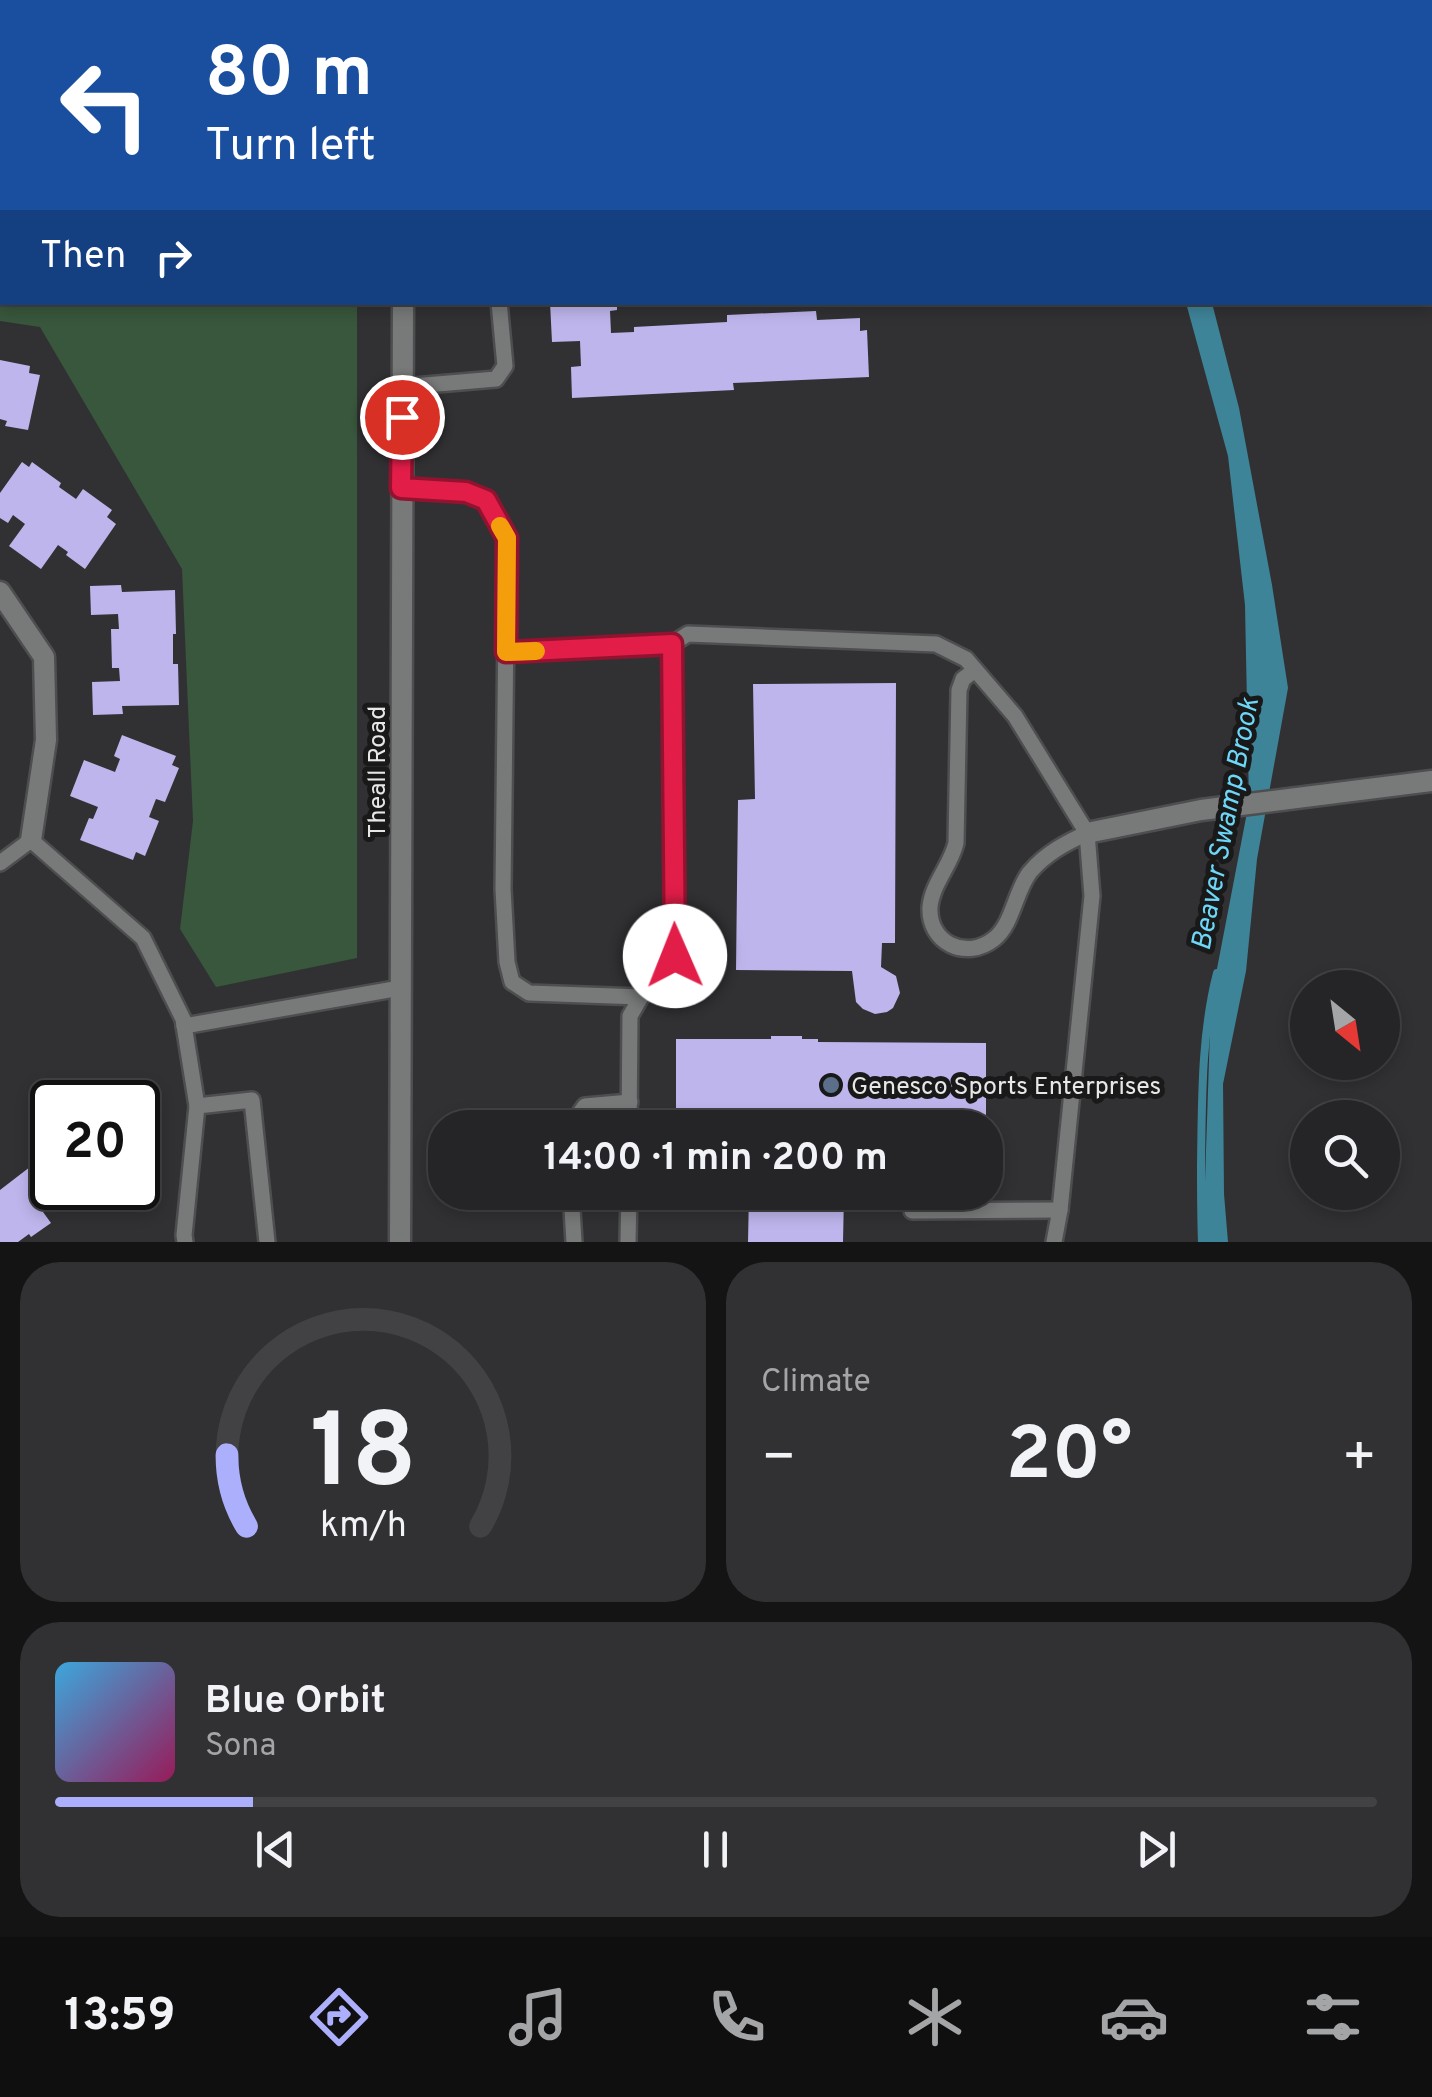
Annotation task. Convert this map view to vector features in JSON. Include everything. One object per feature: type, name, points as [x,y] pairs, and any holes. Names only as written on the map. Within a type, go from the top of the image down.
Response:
[{"type":"street","name":"Theall Road","points":[[400,1242],[402,305]]},
{"type":"street","points":[[0,592],[44,657],[46,740],[31,840]]},
{"type":"street","points":[[1087,833],[1201,810],[1432,781]]},
{"type":"lane","points":[[402,387],[496,379],[505,366],[499,305]]},
{"type":"lane","points":[[401,488],[466,492],[486,500],[507,538],[504,889],[507,962],[512,982],[528,993],[641,996]]},
{"type":"lane","points":[[506,652],[672,644],[688,634],[936,644],[966,659],[1015,716],[1087,833],[1092,896],[1054,1242]]},
{"type":"lane","points":[[630,1110],[630,1016],[653,976],[675,956],[672,644]]},
{"type":"lane","points":[[976,670],[962,679],[959,690],[956,843],[930,908],[933,926],[941,939],[951,947],[966,950],[996,938],[1029,873],[1054,848],[1087,833]]},
{"type":"lane","points":[[0,864],[31,840],[143,938],[183,1018],[198,1106],[185,1242]]},
{"type":"lane","points":[[184,1026],[400,988]]},
{"type":"lane","points":[[198,1106],[252,1100],[267,1242]]},
{"type":"lane","points":[[582,1110],[585,1106],[630,1102]]},
{"type":"lane","points":[[573,1210],[574,1242]]},
{"type":"lane","points":[[628,1242],[629,1210]]},
{"type":"lane","points":[[1003,1210],[1060,1210]]},
{"type":"green space","points":[[0,305],[357,305],[357,958],[216,987],[180,929],[193,821],[182,569],[40,327],[0,321]]},
{"type":"water","points":[[1187,305],[1213,305],[1239,408],[1288,688],[1257,859],[1246,971],[1223,1084],[1228,1242],[1203,1242],[1211,1000],[1249,802],[1245,605],[1228,456]]},
{"type":"building","points":[[550,305],[617,305],[617,310],[610,311],[611,333],[634,332],[634,327],[727,322],[727,315],[816,311],[817,320],[860,318],[860,331],[867,330],[869,377],[733,383],[734,390],[572,398],[571,367],[581,366],[580,341],[552,342]]},
{"type":"building","points":[[0,360],[30,366],[29,373],[40,375],[28,430],[5,426],[7,421],[0,419]]},
{"type":"building","points":[[22,462],[29,467],[32,462],[76,499],[83,489],[112,510],[107,517],[116,524],[85,569],[58,545],[41,569],[9,546],[25,524],[13,515],[8,523],[0,518],[0,493]]},
{"type":"building","points":[[121,585],[122,592],[175,590],[173,664],[178,664],[179,705],[122,706],[123,714],[93,715],[92,682],[120,681],[119,668],[112,668],[111,629],[119,629],[118,614],[91,615],[90,586]]},
{"type":"building","points":[[896,683],[895,943],[882,943],[881,967],[896,976],[900,993],[893,1008],[875,1014],[856,1002],[852,971],[736,970],[738,800],[755,799],[753,684]]},
{"type":"building","points":[[122,735],[176,756],[172,765],[179,768],[165,802],[156,799],[149,817],[159,821],[145,856],[136,852],[133,860],[80,840],[98,807],[70,796],[84,760],[115,772],[120,759],[114,756]]},
{"type":"building","name":"Genesco Sports Enterprises","points":[[802,1036],[818,1042],[986,1043],[986,1110],[676,1110],[676,1039]]},
{"type":"building","points":[[30,1167],[30,1210],[46,1210],[43,1212],[51,1223],[18,1242],[0,1242],[0,1190]]},
{"type":"building","points":[[749,1210],[844,1210],[843,1242],[748,1242]]},
{"type":"waterway","name":"Beaver Swamp Brook","points":[[1202,1242],[1203,1068],[1217,973]]},
{"type":"slow traffic","points":[[500,526],[507,538],[506,652],[536,651]]},
{"type":"place","name":"Genesco Sports Enterprises","points":[[831,1085]]},
{"type":"route","points":[[402,417],[401,488],[466,492],[486,500],[507,538],[506,652],[672,644],[675,956]]}]
